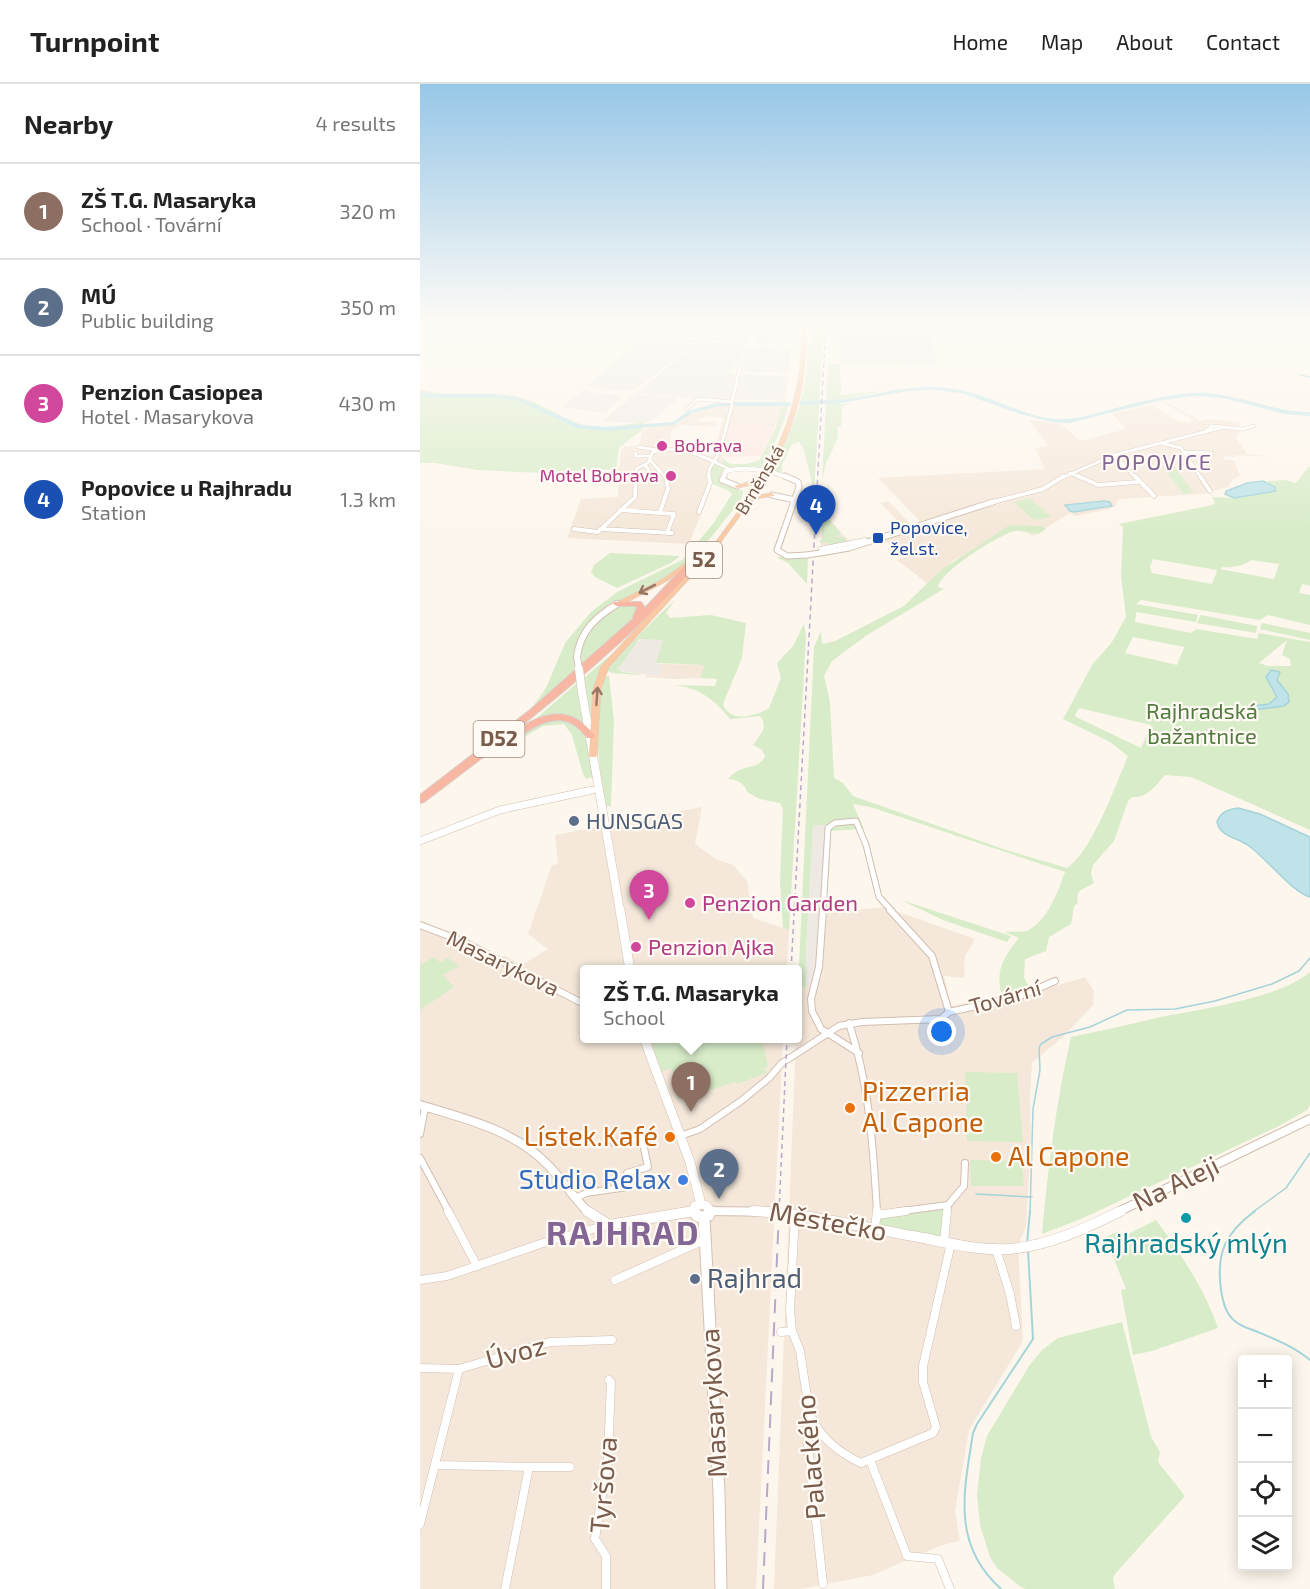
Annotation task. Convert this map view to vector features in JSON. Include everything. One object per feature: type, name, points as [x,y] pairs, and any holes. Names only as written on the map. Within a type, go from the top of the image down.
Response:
[{"type":"highway","name":"Brněnská","points":[[795,403],[796,393]]},
{"type":"highway","name":"Brněnská","points":[[593,754],[597,689],[601,673],[616,652],[711,552],[745,504],[783,445],[797,393]]},
{"type":"highway","name":"Brněnská","points":[[617,604],[673,575],[708,546],[761,484],[763,476]]},
{"type":"highway","points":[[737,486],[749,485],[763,476]]},
{"type":"highway","points":[[761,484],[763,491],[772,495]]},
{"type":"highway","points":[[737,486],[745,491],[745,504]]},
{"type":"highway","points":[[745,504],[757,496],[772,495]]},
{"type":"highway","name":"D52","points":[[420,800],[489,747],[633,623],[708,546]]},
{"type":"highway","points":[[617,604],[630,603],[640,606],[640,612],[633,623]]},
{"type":"highway","name":"D52","points":[[420,808],[500,746],[656,609]]},
{"type":"highway","points":[[500,746],[534,723],[554,717],[576,720],[590,736]]},
{"type":"main road","points":[[617,604],[587,628],[580,641],[577,657],[593,754],[596,789],[629,965]]},
{"type":"main road","name":"Masarykova","points":[[646,1043],[664,1101],[693,1172],[706,1239],[719,1492],[721,1589]]},
{"type":"street","points":[[687,409],[698,399],[732,402],[734,393]]},
{"type":"street","name":"Brněnská","points":[[699,512],[710,483],[708,471],[715,460],[732,405]]},
{"type":"street","points":[[638,447],[657,450],[667,448],[715,460],[729,469],[748,469],[795,480],[800,486],[777,550],[780,554],[788,556],[807,555],[873,540],[993,502],[1043,489],[1070,473],[1114,455],[1159,442],[1220,427],[1242,429],[1254,426]]},
{"type":"street","points":[[1159,442],[1179,446],[1210,491]]},
{"type":"street","points":[[574,529],[595,532],[634,497],[636,470],[644,465],[657,450]]},
{"type":"street","points":[[1184,452],[1212,453]]},
{"type":"street","points":[[636,453],[635,456],[650,458],[665,471],[668,482],[667,497],[660,512]]},
{"type":"street","points":[[1114,455],[1154,496]]},
{"type":"street","points":[[644,465],[648,466],[649,475]]},
{"type":"street","points":[[729,469],[723,474],[722,480],[737,486]]},
{"type":"street","points":[[1070,473],[1098,485],[1138,482]]},
{"type":"street","points":[[772,495],[795,500]]},
{"type":"street","points":[[620,510],[674,514],[667,533]]},
{"type":"street","points":[[600,529],[672,533]]},
{"type":"street","points":[[420,841],[500,810],[596,789]]},
{"type":"street","points":[[859,1053],[825,1035],[814,1021],[809,1005],[819,967],[828,828],[835,824],[856,821],[866,844],[879,897],[932,956],[949,1012]]},
{"type":"street","name":"Masarykova","points":[[420,925],[462,940],[580,1001]]},
{"type":"street","name":"Tovární","points":[[680,1136],[700,1129],[741,1101],[769,1078],[782,1063],[838,1026],[849,1023],[941,1019],[949,1012],[1018,997],[1055,981]]},
{"type":"street","points":[[849,1023],[859,1053],[870,1107],[877,1215],[874,1230]]},
{"type":"street","points":[[420,1134],[423,1106],[507,1134],[543,1159],[594,1217],[609,1225]]},
{"type":"street","name":"Na Aleji","points":[[1012,1249],[1064,1236],[1096,1223],[1310,1119]]},
{"type":"street","points":[[576,1198],[586,1193],[627,1187],[627,1173],[648,1167],[642,1138],[614,1143]]},
{"type":"street","points":[[420,1158],[477,1266]]},
{"type":"street","points":[[809,1410],[813,1424],[830,1444],[843,1456],[861,1463],[933,1433],[936,1426],[923,1382],[922,1366],[948,1242],[948,1205],[964,1186],[965,1163]]},
{"type":"street","name":"Městečko","points":[[877,1215],[948,1205]]},
{"type":"street","name":"Městečko","points":[[609,1225],[702,1211],[771,1210],[996,1250],[1012,1249]]},
{"type":"street","name":"Palackého","points":[[795,1214],[790,1310],[792,1331],[800,1352],[809,1410],[808,1446],[823,1584]]},
{"type":"street","points":[[420,1280],[447,1276],[552,1240],[609,1225]]},
{"type":"street","points":[[615,1280],[706,1239]]},
{"type":"street","points":[[996,1250],[1010,1294],[1016,1326]]},
{"type":"street","points":[[782,1332],[792,1331]]},
{"type":"street","name":"Úvoz","points":[[420,1368],[459,1369],[550,1342],[612,1340]]},
{"type":"street","points":[[420,1524],[459,1369]]},
{"type":"street","name":"Tyršova","points":[[606,1589],[606,1556],[595,1539],[608,1457],[611,1382],[609,1380]]},
{"type":"street","points":[[870,1460],[907,1556],[938,1559],[950,1589]]},
{"type":"street","points":[[435,1465],[570,1467]]},
{"type":"street","points":[[505,1589],[529,1467]]},
{"type":"shaded area","points":[[579,393],[623,396],[605,413],[562,407]]},
{"type":"shaded area","points":[[638,393],[732,393],[730,402]]},
{"type":"shaded area","points":[[736,393],[786,393],[785,401],[735,399]]},
{"type":"shaded area","points":[[635,394],[678,398],[652,421],[635,423],[602,421]]},
{"type":"shaded area","points":[[1166,402],[1201,421],[1208,419],[1240,422],[1238,428],[1245,431],[1240,431],[1236,438],[1247,454],[1275,457],[1223,456],[1224,460],[1234,460],[1240,476],[1232,480],[1228,487],[1212,491],[1212,493],[1121,499],[1117,501],[1116,506],[1109,509],[1075,516],[1070,513],[1033,536],[1019,528],[954,560],[928,584],[897,560],[907,557],[884,540],[820,557],[823,512],[850,542],[904,528],[881,503],[888,501],[912,526],[922,523],[878,478],[1045,469],[1035,448],[1048,446],[1029,420],[1061,424],[1080,441],[1126,429],[1112,414],[1152,405],[1176,420],[1189,423],[1194,420],[1163,403]]},
{"type":"shaded area","points":[[782,405],[775,426],[730,426],[722,463],[732,468],[709,470],[711,489],[689,544],[567,538],[581,499],[618,497],[619,473],[616,469],[620,467],[621,451],[624,446],[639,446],[642,430],[678,423],[690,414],[718,406]],"holes":[[[706,416],[723,418],[714,455],[708,456],[669,447],[672,430],[682,425],[715,427],[716,422],[695,421]]]},
{"type":"shaded area","points":[[730,425],[775,426],[761,456],[724,457]]},
{"type":"shaded area","points":[[644,638],[664,640],[656,663],[662,664],[659,676],[618,669],[635,643]]},
{"type":"shaded area","points":[[662,664],[706,665],[700,678],[645,677],[646,675],[659,676]]},
{"type":"shaded area","points":[[702,807],[695,844],[716,859],[733,865],[747,881],[753,918],[789,930],[787,965],[580,965],[580,1043],[783,1043],[756,1589],[420,1589],[420,924],[498,957],[505,956],[522,965],[548,949],[528,934],[552,865],[558,864],[555,835]]},
{"type":"shaded area","points":[[813,825],[830,825],[831,842],[821,975],[815,988],[806,988],[806,951]]},
{"type":"shaded area","points":[[884,907],[975,939],[965,956],[964,978],[944,976],[951,1006],[999,997],[1017,998],[1085,977],[1094,991],[1093,1005],[1065,1035],[1032,1063],[1026,1227],[1018,1245],[1023,1341],[969,1430],[955,1511],[960,1541],[942,1545],[873,1575],[800,1589],[774,1589],[796,1043],[802,1043],[802,989],[815,987],[821,975],[827,913]]},
{"type":"green space","points":[[420,393],[512,396],[538,404],[571,421],[588,426],[612,427],[644,422],[642,430],[619,448],[616,469],[542,473],[478,470],[420,463]]},
{"type":"green space","points":[[803,393],[820,393],[813,509],[810,509],[812,483],[803,447],[799,442],[792,444],[782,465],[782,474],[773,472]]},
{"type":"green space","points":[[827,393],[872,393],[840,400],[840,404],[850,403],[842,407],[841,426],[837,428],[838,438],[826,463],[822,481]]},
{"type":"green space","points":[[782,405],[789,405],[784,422],[759,470],[728,467],[722,463],[723,458],[730,464],[759,461],[775,429]]},
{"type":"green space","points":[[715,462],[725,468],[720,475],[721,480],[743,491],[736,507],[701,549],[681,568],[622,599],[592,620],[581,633],[575,649],[575,670],[531,709],[546,688],[565,643],[591,612],[617,592],[682,560],[713,524],[732,494],[713,484],[709,471]]},
{"type":"green space","points":[[1173,465],[1194,493],[1184,494],[1161,466]]},
{"type":"green space","name":"Rajhradská bažantnice","points":[[1310,467],[1310,586],[1302,584],[1299,593],[1310,595],[1310,625],[1268,615],[1260,620],[1141,600],[1136,604],[1198,615],[1196,622],[1136,612],[1135,622],[1191,633],[1196,629],[1257,639],[1259,633],[1310,642],[1310,830],[1191,777],[1165,775],[1147,793],[1128,801],[1114,841],[1093,865],[1091,874],[1094,883],[1079,892],[1071,924],[1049,937],[1046,951],[1025,959],[1024,977],[1031,991],[1020,994],[1001,992],[999,976],[1003,962],[1019,938],[1004,932],[1026,931],[1036,925],[1052,904],[1065,872],[870,807],[853,804],[864,829],[830,831],[830,825],[813,825],[806,988],[802,988],[802,965],[799,965],[814,647],[821,631],[822,644],[835,641],[904,606],[941,570],[1010,525],[1042,526],[1046,529],[1038,534],[1014,531],[971,555],[941,580],[938,587],[944,589],[867,635],[832,661],[824,676],[830,702],[834,778],[843,783],[853,796],[1006,850],[1067,868],[1077,859],[1094,833],[1128,756],[1110,742],[1063,719],[1092,665],[1112,642],[1126,617],[1121,576],[1123,527],[1119,524],[1213,505],[1215,503],[1212,497],[1237,498],[1276,491],[1277,489],[1267,483],[1268,481],[1286,480],[1296,483]],"holes":[[[1153,559],[1217,570],[1212,584],[1152,573],[1150,566]],[[1251,560],[1279,564],[1274,579],[1220,569],[1245,564]],[[1133,637],[1184,647],[1177,665],[1125,653]],[[1287,640],[1282,655],[1290,659],[1291,666],[1268,666],[1259,663]],[[1280,672],[1277,680],[1288,694],[1287,705],[1256,710],[1251,705],[1269,704],[1277,697],[1268,681]],[[1079,708],[1151,726],[1141,748],[1075,715]]]},
{"type":"green space","points":[[1030,498],[1051,517],[1034,520],[1014,502]]},
{"type":"green space","points":[[823,512],[841,534],[834,537],[844,537],[850,544],[831,547],[828,543],[820,543]]},
{"type":"green space","points":[[610,553],[680,556],[671,563],[617,588],[595,577],[591,572],[594,565]]},
{"type":"green space","points":[[808,555],[807,584],[788,563],[776,557]]},
{"type":"green space","points":[[675,600],[666,613],[670,618],[711,615],[746,623],[742,658],[723,704],[726,710],[737,716],[751,716],[769,708],[781,678],[777,663],[793,646],[804,624],[806,637],[789,930],[783,928],[780,881],[783,809],[780,803],[760,799],[747,792],[740,782],[728,779],[738,771],[763,760],[765,756],[762,750],[753,745],[764,727],[763,720],[760,716],[730,719],[704,695],[690,688],[672,685],[715,686],[717,679],[700,678],[705,665],[656,663],[663,640],[639,639],[618,669],[622,672],[641,674],[612,673],[606,670]]},
{"type":"green space","points":[[625,605],[637,606],[638,614],[582,665],[583,645],[592,628],[607,614]]},
{"type":"green space","points":[[1201,615],[1257,626],[1256,633],[1197,623]]},
{"type":"green space","points":[[1262,623],[1310,633],[1310,640],[1260,629]]},
{"type":"green space","points":[[609,656],[596,678],[591,723],[584,678]]},
{"type":"green space","points":[[604,676],[609,676],[614,721],[611,806],[605,807],[597,725]]},
{"type":"green space","points":[[577,683],[585,724],[569,716],[533,721]]},
{"type":"green space","points":[[564,718],[581,727],[587,739],[594,777],[586,779],[583,774],[572,735],[564,724],[543,726],[524,737],[523,733],[537,723]]},
{"type":"green space","points":[[901,900],[1011,936],[1007,942],[943,920]]},
{"type":"green space","points":[[433,957],[440,962],[448,958],[459,966],[443,975],[454,987],[420,1010],[420,966]]},
{"type":"green space","points":[[1310,972],[1310,1105],[1307,1110],[1277,1127],[1081,1219],[1042,1234],[1053,1135],[1071,1037],[1260,996],[1297,981]]},
{"type":"green space","points":[[652,1043],[763,1043],[768,1067],[764,1068],[767,1073],[737,1084],[736,1082],[678,1100],[677,1096],[682,1096],[694,1087],[688,1083],[675,1085],[672,1068],[660,1072]]},
{"type":"green space","points":[[965,1072],[1017,1073],[1023,1142],[967,1141]]},
{"type":"green space","points":[[970,1160],[1022,1161],[1024,1186],[971,1186]]},
{"type":"green space","points":[[948,1205],[944,1242],[874,1230],[877,1215]]},
{"type":"green space","points":[[1156,1220],[1191,1272],[1218,1328],[1152,1351],[1133,1355],[1121,1290],[1126,1289],[1105,1237],[1117,1232],[1120,1238]]},
{"type":"green space","points":[[1122,1322],[1151,1437],[1160,1452],[1158,1462],[1185,1496],[1115,1574],[1113,1578],[1115,1589],[1025,1589],[997,1568],[990,1557],[980,1525],[977,1495],[981,1458],[987,1436],[1029,1366],[1042,1350],[1058,1338]]},
{"type":"water","points":[[1263,481],[1275,487],[1276,491],[1234,498],[1225,494],[1226,491],[1247,483]]},
{"type":"water","points":[[1110,502],[1112,506],[1074,512],[1065,505]]},
{"type":"water","points":[[1271,670],[1280,672],[1277,680],[1288,694],[1289,702],[1284,706],[1253,710],[1250,706],[1269,704],[1277,697],[1266,677]]},
{"type":"water","points":[[1238,808],[1260,814],[1310,837],[1310,897],[1295,889],[1256,851],[1222,831],[1217,822],[1220,816],[1228,810]]},
{"type":"waterway","name":"Bobrava","points":[[801,403],[841,402],[886,393]]},
{"type":"waterway","name":"Bobrava","points":[[967,393],[1021,413],[1052,420],[1069,421],[1140,403],[1194,395],[1223,396],[1284,412],[1310,414]]},
{"type":"waterway","name":"Bobrava","points":[[420,394],[494,396],[517,399],[579,427],[607,429],[674,423],[690,412],[720,404],[789,404]]},
{"type":"waterway","points":[[1030,1197],[1033,1109],[1040,1070],[1039,1048],[1041,1044],[1052,1037],[1090,1027],[1127,1010],[1175,1009],[1215,1001],[1272,984],[1299,971],[1310,958]]},
{"type":"waterway","points":[[1253,1212],[1286,1188],[1310,1153]]},
{"type":"waterway","points":[[976,1194],[1030,1197]]},
{"type":"waterway","points":[[1030,1197],[1030,1212]]},
{"type":"waterway","points":[[1027,1243],[1030,1211]]},
{"type":"waterway","points":[[1255,1211],[1236,1227],[1222,1255],[1220,1277],[1226,1308],[1238,1324],[1285,1344],[1310,1360]]},
{"type":"waterway","points":[[1001,1589],[985,1572],[974,1554],[965,1516],[965,1496],[973,1433],[1033,1339],[1028,1250]]},
{"type":"railway","points":[[791,965],[822,393]]},
{"type":"railway","points":[[779,1212],[787,1043]]},
{"type":"railway","points":[[763,1589],[779,1211]]},
{"type":"place","name":"Bobrava","points":[[662,446]]},
{"type":"place","name":"Motel Bobrava","points":[[671,476]]},
{"type":"place","name":"Popovice u Rajhradu","points":[[816,535]]},
{"type":"place","name":"Popovice, žel.st.","points":[[878,538]]},
{"type":"place","name":"HUNSGAS","points":[[574,821]]},
{"type":"place","name":"Penzion Garden","points":[[690,903]]},
{"type":"place","name":"Penzion Casiopea","points":[[649,920]]},
{"type":"place","name":"Penzion Ajka","points":[[636,947]]},
{"type":"place","name":"Pizzerria Al Capone","points":[[850,1108]]},
{"type":"place","name":"ZŠ T.G. Masaryka","points":[[691,1112]]},
{"type":"place","name":"Lístek.Kafé","points":[[670,1137]]},
{"type":"place","name":"Al Capone","points":[[996,1157]]},
{"type":"place","name":"Studio Relax","points":[[683,1180]]},
{"type":"place","name":"MÚ","points":[[719,1199]]},
{"type":"place","name":"Rajhradský mlýn","points":[[1186,1218]]},
{"type":"place","name":"Rajhrad","points":[[695,1279]]},
{"type":"district","name":"POPOVICE","points":[[1157,462]]},
{"type":"district","name":"RAJHRAD","points":[[623,1233]]}]
